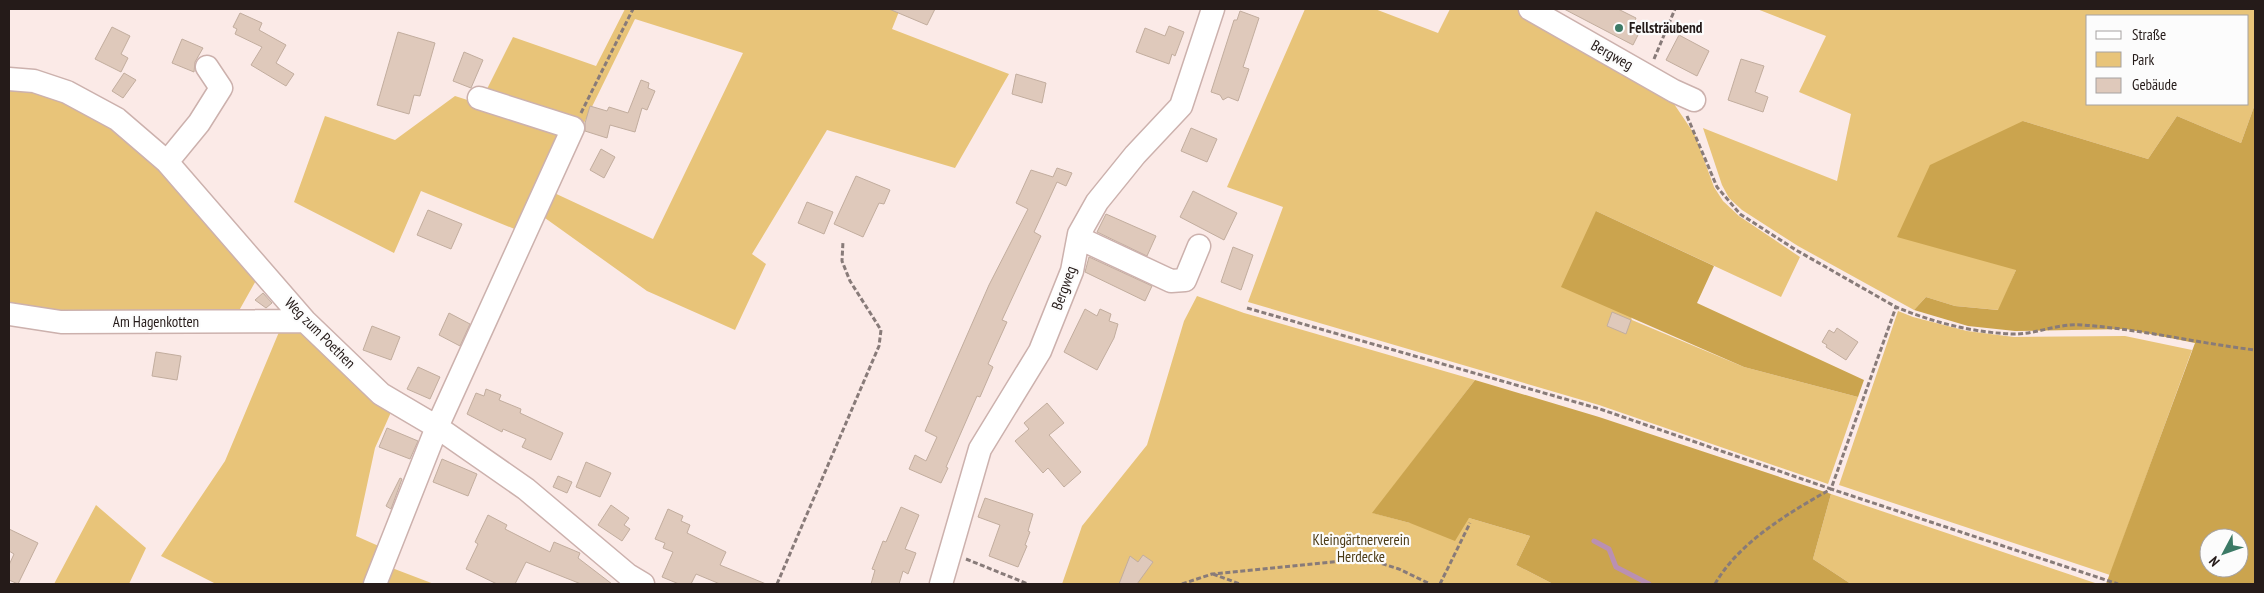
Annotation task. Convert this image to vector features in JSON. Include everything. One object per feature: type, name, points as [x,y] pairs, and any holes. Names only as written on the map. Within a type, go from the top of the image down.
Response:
[{"type":"street","name":"Bergweg","points":[[941,584],[980,449],[1040,351],[1072,271],[1079,238],[1097,202],[1135,155],[1181,106],[1213,9]]},
{"type":"street","name":"Bergweg","points":[[1530,9],[1684,96]]},
{"type":"street","points":[[167,162],[221,88],[206,66]]},
{"type":"street","name":"Weg zum Poethen","points":[[9,79],[34,82],[67,92],[117,119],[167,162],[305,320],[381,394],[437,427],[526,489],[628,575],[644,584]]},
{"type":"street","points":[[376,584],[437,427],[574,128],[479,98]]},
{"type":"street","points":[[1079,238],[1171,281],[1185,280],[1199,246]]},
{"type":"street","name":"Am Hagenkotten","points":[[9,314],[61,322],[305,320]]},
{"type":"path","points":[[574,128],[632,9]]},
{"type":"path","points":[[1648,75],[1674,9]]},
{"type":"path","points":[[1684,96],[1717,187],[1726,200],[1740,214],[1796,250],[1896,307],[1967,329],[2015,334],[2088,325],[2124,328],[2200,343],[2255,350]]},
{"type":"path","points":[[777,584],[879,346],[881,330],[850,281],[842,261],[843,241]]},
{"type":"path","points":[[1715,584],[1723,572],[1760,536],[1804,504],[1831,489],[1896,307]]},
{"type":"path","points":[[1247,308],[1600,409],[1831,489],[2118,584]]},
{"type":"path","points":[[1440,584],[1470,523]]},
{"type":"path","points":[[951,553],[1028,584]]},
{"type":"path","points":[[1182,584],[1212,574],[1353,560],[1377,562],[1399,569],[1430,584]]},
{"type":"path","points":[[1212,574],[1240,584]]},
{"type":"green space","points":[[625,9],[900,9],[892,29],[1009,74],[955,168],[827,130],[752,254],[766,264],[735,330],[647,291],[538,213],[550,191],[653,239],[743,53],[635,19],[583,125],[486,91],[513,37],[596,66]]},
{"type":"green space","points":[[1305,9],[1375,9],[1438,33],[1450,9],[1522,9],[1668,95],[1695,135],[1714,187],[1723,201],[1739,216],[1800,257],[1781,297],[1596,211],[1632,320],[1744,367],[1858,397],[1828,484],[1599,405],[1248,302],[1283,207],[1227,187]]},
{"type":"green space","points":[[1757,9],[2255,9],[2255,104],[2241,143],[2177,116],[2148,159],[2023,121],[2016,270],[1999,310],[1955,306],[1926,297],[1914,310],[1798,246],[1742,210],[1729,198],[1722,185],[1703,128],[1837,181],[1851,114],[1799,92],[1826,36]]},
{"type":"green space","points":[[9,87],[69,100],[113,127],[163,171],[258,277],[236,316],[57,315],[9,308]]},
{"type":"green space","points":[[455,96],[567,132],[517,230],[421,191],[394,253],[294,202],[325,116],[395,140]]},
{"type":"green space","name":"Kleingärtnerverein Herdecke","points":[[1197,296],[1244,313],[1475,380],[1373,513],[1410,523],[1469,518],[1530,536],[1516,565],[1553,584],[1062,584],[1082,526],[1147,445],[1184,321]]},
{"type":"green space","points":[[1898,311],[1913,317],[1967,331],[2014,337],[2125,336],[2192,350],[2110,575],[1839,485]]},
{"type":"green space","points":[[279,332],[304,332],[392,410],[375,448],[356,536],[390,551],[392,568],[434,584],[216,584],[161,556],[225,461]]},
{"type":"green space","points":[[1831,494],[2098,584],[1851,584],[1813,559]]},
{"type":"green space","points":[[96,505],[146,548],[129,584],[54,584]]},
{"type":"shaded area","points":[[2255,104],[2255,584],[2106,584],[2195,343],[2126,329],[2015,331],[1968,326],[1914,310],[1926,297],[1955,306],[1998,310],[2016,270],[1897,237],[1930,165],[2023,121],[2148,159],[2177,116],[2241,143]]},
{"type":"shaded area","points":[[1596,211],[1714,266],[1697,303],[1864,380],[1858,397],[1744,367],[1561,287]]},
{"type":"shaded area","points":[[1475,380],[1599,417],[1831,494],[1813,559],[1851,584],[1553,584],[1516,565],[1530,536],[1469,518],[1455,541],[1410,523],[1372,513]]},
{"type":"building","points":[[889,9],[935,9],[927,25]]},
{"type":"building","points":[[1564,9],[1618,9],[1636,18],[1633,25],[1641,29],[1633,45]]},
{"type":"building","points":[[1240,11],[1259,18],[1243,67],[1249,69],[1238,101],[1228,97],[1223,100],[1220,95],[1211,92],[1234,20],[1237,20]]},
{"type":"building","points":[[240,13],[262,23],[259,30],[286,45],[276,63],[294,74],[286,86],[251,65],[262,47],[235,34],[237,29],[233,27]]},
{"type":"building","points":[[1169,26],[1184,32],[1175,56],[1172,54],[1169,64],[1136,52],[1145,28],[1165,36]]},
{"type":"building","points":[[112,27],[130,36],[121,54],[128,58],[121,72],[95,59]]},
{"type":"building","points":[[398,32],[435,43],[420,96],[414,95],[409,114],[377,105]]},
{"type":"building","points":[[1679,35],[1709,51],[1697,76],[1666,60]]},
{"type":"building","points":[[182,39],[203,48],[195,62],[194,72],[172,63]]},
{"type":"building","points":[[464,52],[483,60],[471,88],[453,81]]},
{"type":"building","points":[[1741,59],[1764,66],[1755,92],[1768,97],[1763,112],[1728,100]]},
{"type":"building","points":[[124,73],[136,80],[123,98],[112,91]]},
{"type":"building","points":[[1016,74],[1046,83],[1042,103],[1012,94]]},
{"type":"building","points":[[641,80],[649,83],[648,88],[655,91],[647,110],[642,108],[635,132],[610,125],[607,138],[585,131],[585,123],[590,106],[607,111],[609,107],[628,113]]},
{"type":"building","points":[[1191,128],[1217,139],[1207,162],[1181,151]]},
{"type":"building","points":[[601,149],[615,157],[604,178],[590,170]]},
{"type":"building","points":[[1057,168],[1072,173],[1066,186],[1057,182],[1034,232],[1041,236],[1002,320],[1007,322],[988,364],[993,367],[980,397],[977,396],[941,483],[909,469],[915,455],[926,461],[937,437],[925,431],[989,285],[1028,209],[1016,203],[1031,170],[1053,177]]},
{"type":"building","points":[[856,176],[890,190],[884,204],[879,203],[863,237],[834,224]]},
{"type":"building","points":[[1193,191],[1237,213],[1224,240],[1180,217]]},
{"type":"building","points":[[807,202],[833,212],[824,234],[798,223]]},
{"type":"building","points":[[428,210],[462,224],[451,249],[417,235]]},
{"type":"building","points":[[1106,214],[1156,236],[1147,256],[1097,232]]},
{"type":"building","points":[[1233,247],[1253,255],[1241,290],[1221,282]]},
{"type":"building","points":[[1089,257],[1152,286],[1145,301],[1085,272]]},
{"type":"building","points":[[263,293],[272,303],[266,308],[255,300]]},
{"type":"building","points":[[1085,309],[1097,316],[1100,309],[1111,314],[1109,321],[1118,324],[1114,338],[1097,370],[1064,352]]},
{"type":"building","points":[[1612,312],[1631,320],[1626,334],[1607,326]]},
{"type":"building","points":[[449,313],[470,324],[460,346],[439,335]]},
{"type":"building","points":[[372,326],[400,337],[391,360],[363,350]]},
{"type":"building","points":[[1837,328],[1858,342],[1846,360],[1826,347],[1827,345],[1822,342],[1829,330],[1834,333]]},
{"type":"building","points":[[156,352],[181,356],[177,380],[152,376]]},
{"type":"building","points":[[418,367],[440,377],[430,399],[407,389]]},
{"type":"building","points":[[486,389],[501,395],[499,400],[521,409],[520,413],[563,433],[551,460],[522,447],[526,439],[503,429],[502,432],[467,414],[476,393],[484,396]]},
{"type":"building","points":[[1047,403],[1064,423],[1049,435],[1081,472],[1064,487],[1048,468],[1043,473],[1015,441],[1029,429],[1024,423]]},
{"type":"building","points":[[387,428],[418,441],[410,459],[379,447]]},
{"type":"building","points":[[442,459],[477,474],[468,496],[433,482]]},
{"type":"building","points":[[586,462],[611,473],[600,497],[576,487]]},
{"type":"building","points":[[558,476],[572,482],[567,493],[553,487]]},
{"type":"building","points":[[400,478],[402,479],[391,509],[386,506]]},
{"type":"building","points":[[985,498],[1033,514],[1028,531],[1030,532],[1025,545],[1027,546],[1018,567],[989,556],[1000,525],[978,517]]},
{"type":"building","points":[[611,505],[629,518],[624,525],[630,529],[622,541],[598,525]]},
{"type":"building","points":[[901,507],[919,515],[905,549],[916,553],[908,574],[903,571],[899,584],[871,584],[875,570],[872,569],[883,541],[886,542]]},
{"type":"building","points":[[668,509],[683,516],[681,521],[690,525],[687,533],[726,552],[720,565],[766,584],[720,584],[696,574],[691,584],[679,584],[662,577],[673,552],[663,548],[665,543],[655,539]]},
{"type":"building","points":[[488,515],[507,525],[505,529],[550,552],[554,542],[580,553],[578,558],[612,584],[581,584],[526,562],[515,584],[497,584],[466,569],[478,544],[475,542]]},
{"type":"building","points":[[9,529],[38,543],[18,584],[9,580],[9,565],[14,554],[9,551]]},
{"type":"building","points":[[1143,555],[1153,562],[1137,584],[1119,584],[1130,556],[1138,562]]},
{"type":"waterway","points":[[1594,541],[1609,549],[1616,567],[1649,584]]},
{"type":"place","name":"Fellsträubend","points":[[1619,28]]}]
